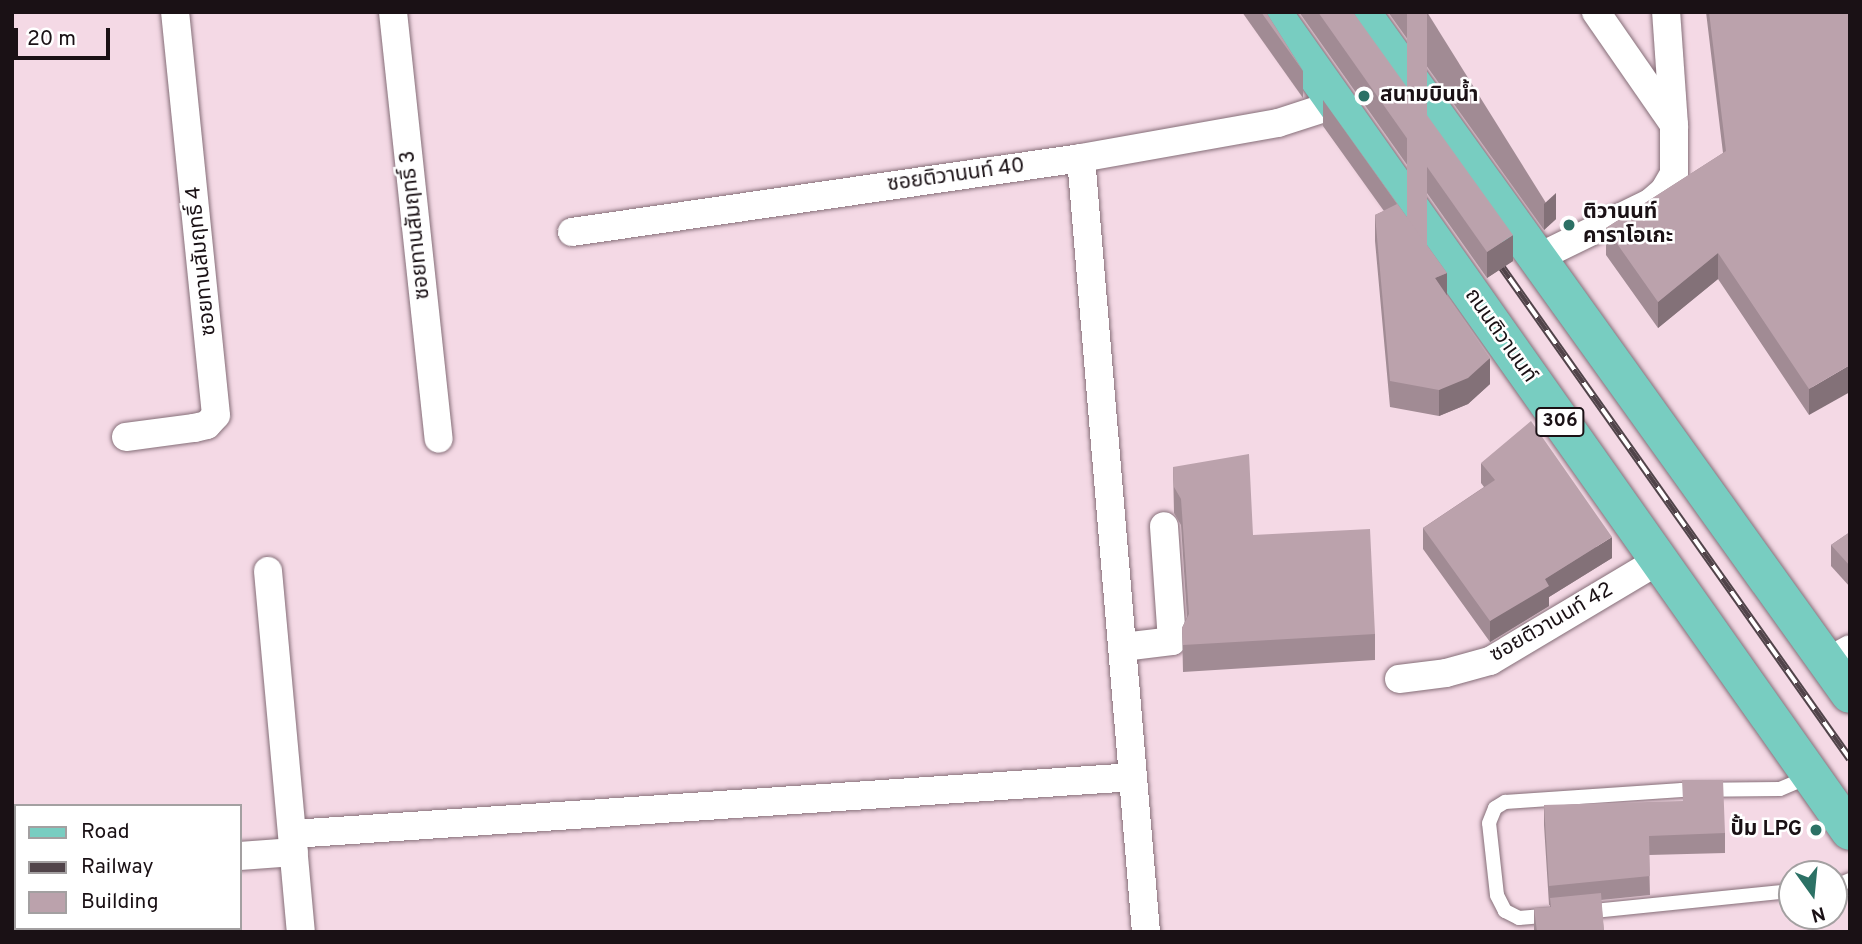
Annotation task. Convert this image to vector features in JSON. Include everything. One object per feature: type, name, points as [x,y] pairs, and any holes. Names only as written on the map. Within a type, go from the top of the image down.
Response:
[{"type":"main road","name":"ถนนติวานนท์","points":[[1272,12],[1850,831]]},
{"type":"main road","points":[[1361,12],[1537,258],[1838,656],[1850,694]]},
{"type":"street","name":"ซอยทานสัมฤทธิ์ 4","points":[[127,437],[207,425],[216,415],[175,12]]},
{"type":"street","name":"ซอยทานสัมฤทธิ์ 3","points":[[394,12],[439,439]]},
{"type":"street","points":[[1596,12],[1674,125]]},
{"type":"street","points":[[1537,258],[1650,203],[1664,191],[1674,174],[1674,125],[1666,12]]},
{"type":"street","name":"ซอยติวานนท์ 40","points":[[572,232],[1081,158],[1278,123],[1337,104]]},
{"type":"street","points":[[1081,158],[1146,932]]},
{"type":"street","points":[[1123,648],[1172,641],[1164,526]]},
{"type":"street","name":"ซอยติวานนท์ 42","points":[[1399,679],[1446,673],[1490,661],[1658,561]]},
{"type":"street","points":[[268,571],[301,932]]},
{"type":"street","points":[[242,856],[294,843],[1133,777]]},
{"type":"lane","points":[[1778,892],[1518,918],[1505,911],[1497,895],[1489,823],[1496,808],[1505,802],[1682,790],[1780,789],[1811,776]]},
{"type":"building","points":[[1261,12],[1266,12],[1303,71]]},
{"type":"building","points":[[1318,12],[1353,12],[1513,235],[1487,252]]},
{"type":"building","points":[[1407,12],[1427,12],[1427,248],[1407,248]]},
{"type":"building","points":[[1709,12],[1850,12],[1850,365],[1809,389],[1718,253],[1658,302],[1606,228],[1726,151]]},
{"type":"building","points":[[1323,100],[1447,273],[1435,278],[1490,358],[1468,378],[1439,390],[1390,381],[1375,215],[1397,204]]},
{"type":"building","points":[[1531,421],[1612,537],[1545,579],[1549,586],[1490,621],[1423,528],[1495,480],[1481,463]]},
{"type":"building","points":[[1249,454],[1253,535],[1370,529],[1375,634],[1183,645],[1182,628],[1189,614],[1181,499],[1174,487],[1173,467]]},
{"type":"building","points":[[1850,532],[1850,566],[1831,545]]},
{"type":"building","points":[[1682,780],[1723,780],[1725,833],[1649,836],[1650,876],[1549,886],[1544,805],[1683,801]]},
{"type":"building","points":[[1601,893],[1604,932],[1537,932],[1534,908],[1551,907],[1550,898]]},
{"type":"railway","points":[[1491,252],[1850,759]]},
{"type":"place","name":"สนามบินน้ำ","points":[[1364,96]]},
{"type":"place","name":"ติวานนท์ คาราโอเกะ","points":[[1569,225]]},
{"type":"place","name":"ปั้ม LPG","points":[[1816,830]]}]
